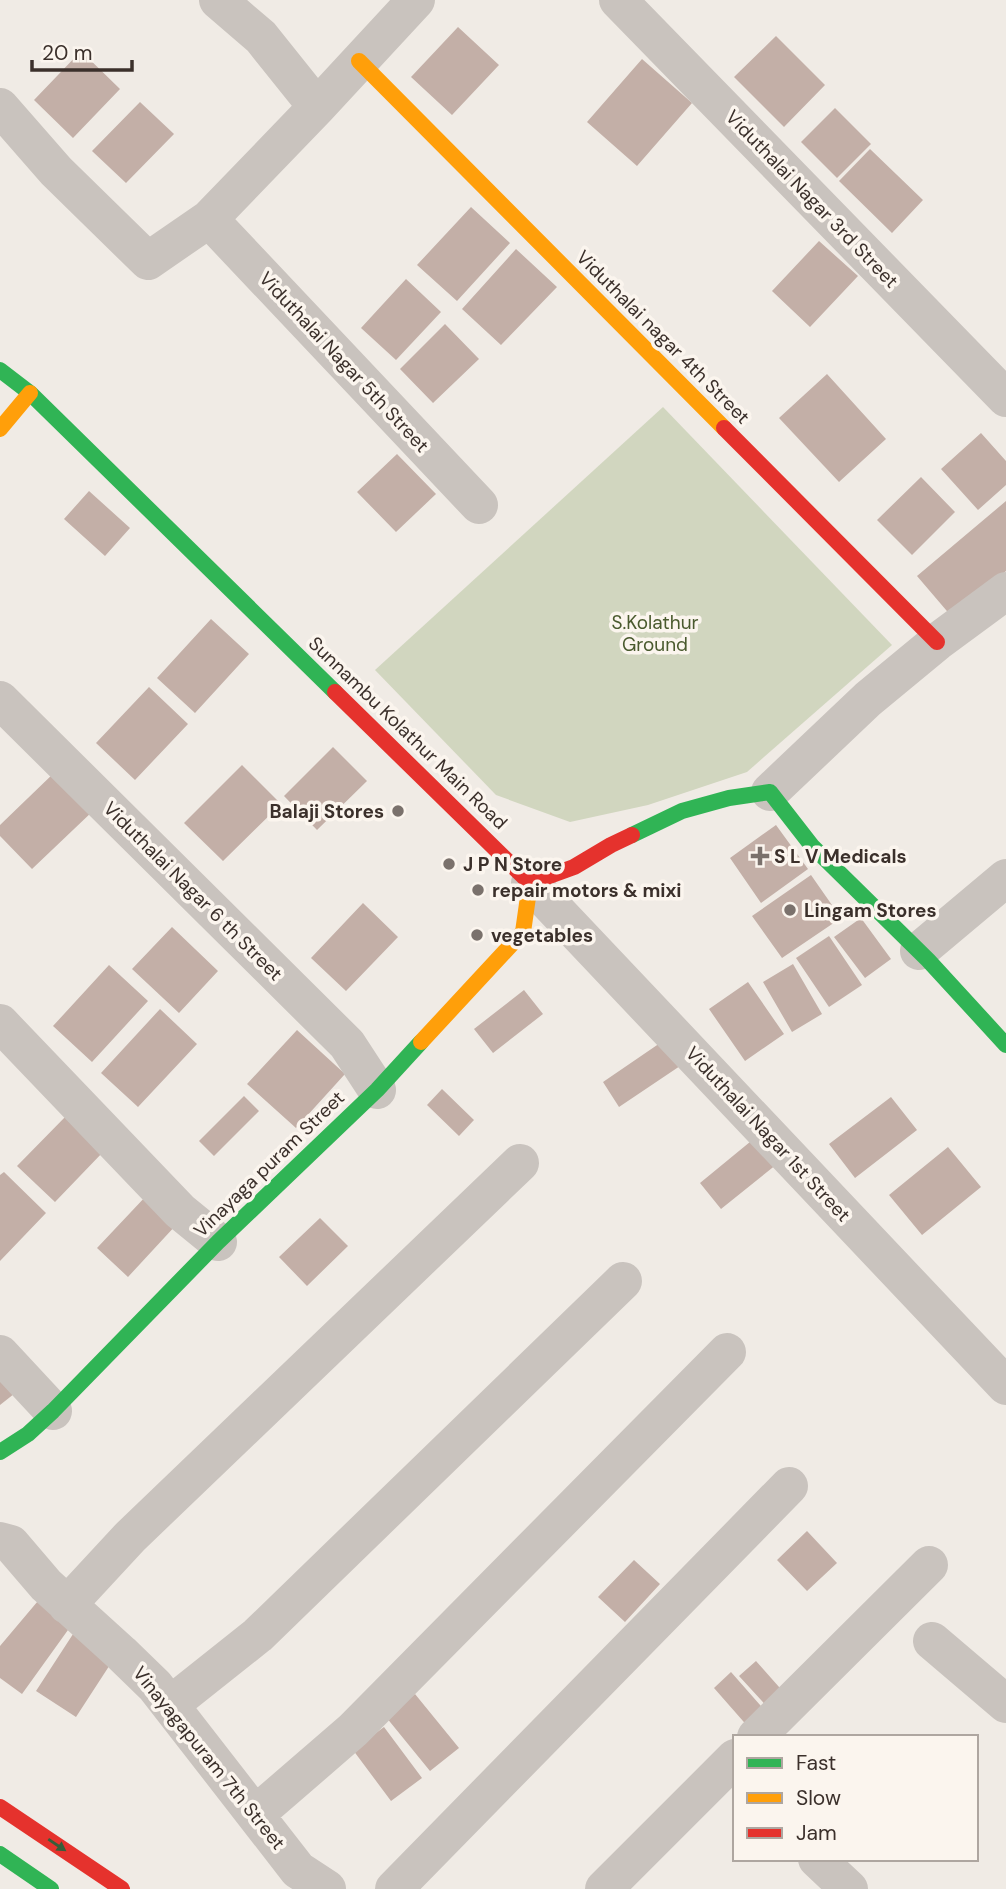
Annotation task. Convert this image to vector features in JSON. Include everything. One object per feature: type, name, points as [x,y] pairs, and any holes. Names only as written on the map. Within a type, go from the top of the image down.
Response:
[{"type":"street","points":[[218,0],[261,37],[317,107]]},
{"type":"street","points":[[0,107],[56,171],[148,261],[209,219],[416,0]]},
{"type":"street","name":"Viduthalai Nagar 3rd Street","points":[[618,0],[1006,398]]},
{"type":"street","name":"Viduthalai nagar 4th Street","points":[[359,61],[937,642]]},
{"type":"street","name":"Viduthalai Nagar 5th Street","points":[[209,219],[479,505]]},
{"type":"street","name":"Sunnambu Kolathur Main Road","points":[[0,370],[30,393],[530,883]]},
{"type":"street","points":[[0,429],[30,393]]},
{"type":"street","points":[[530,883],[574,867],[611,845],[682,811],[729,798],[770,792],[868,699],[937,642],[1006,591]]},
{"type":"street","name":"Viduthalai Nagar 6 th Street","points":[[0,700],[347,1044],[377,1090]]},
{"type":"street","points":[[770,792],[811,846],[919,951],[1006,1045]]},
{"type":"street","points":[[919,951],[1006,878]]},
{"type":"street","name":"Vinayaga puram Street","points":[[0,1452],[28,1434],[53,1411],[218,1242],[377,1090],[523,932],[530,883]]},
{"type":"street","name":"Viduthalai Nagar 1st Street","points":[[530,883],[1006,1386]]},
{"type":"street","points":[[0,1023],[180,1211],[218,1242]]},
{"type":"street","points":[[67,1605],[130,1537],[520,1163]]},
{"type":"street","points":[[170,1705],[258,1634],[623,1281]]},
{"type":"street","points":[[256,1814],[353,1730],[727,1352]]},
{"type":"street","points":[[0,1354],[53,1411]]},
{"type":"street","points":[[394,1889],[789,1486]]},
{"type":"street","name":"Vinayagapuram 7th Street","points":[[0,1541],[10,1544],[46,1585],[155,1686],[298,1870],[327,1889]]},
{"type":"street","points":[[758,1735],[929,1565]]},
{"type":"street","points":[[932,1641],[1006,1704]]},
{"type":"street","points":[[604,1889],[733,1760]]},
{"type":"street","points":[[0,1807],[121,1889]]},
{"type":"street","points":[[0,1854],[51,1889]]},
{"type":"street","points":[[819,1861],[849,1889]]},
{"type":"green space","name":"S.Kolathur Ground","points":[[663,407],[892,645],[747,772],[648,805],[570,822],[496,795],[375,670]]},
{"type":"building","points":[[458,27],[499,65],[452,115],[411,77]]},
{"type":"building","points":[[776,36],[825,85],[784,127],[734,77]]},
{"type":"building","points":[[81,51],[120,89],[73,138],[34,100]]},
{"type":"building","points":[[642,59],[692,103],[637,166],[587,122]]},
{"type":"building","points":[[140,102],[174,134],[126,183],[92,151]]},
{"type":"building","points":[[835,108],[871,144],[837,178],[801,142]]},
{"type":"building","points":[[870,149],[923,200],[892,233],[839,181]]},
{"type":"building","points":[[471,207],[510,243],[457,301],[417,265]]},
{"type":"building","points":[[819,241],[858,276],[810,327],[772,291]]},
{"type":"building","points":[[516,249],[557,287],[501,345],[462,309]]},
{"type":"building","points":[[406,279],[441,312],[396,360],[361,328]]},
{"type":"building","points":[[445,324],[479,359],[433,403],[400,369]]},
{"type":"building","points":[[827,374],[886,439],[839,482],[779,418]]},
{"type":"building","points":[[981,433],[1006,461],[1006,485],[978,510],[941,469]]},
{"type":"building","points":[[397,454],[436,494],[396,532],[357,492]]},
{"type":"building","points":[[921,477],[955,512],[912,555],[877,520]]},
{"type":"building","points":[[89,491],[130,528],[105,556],[64,519]]},
{"type":"building","points":[[1006,501],[1006,571],[952,617],[917,576]]},
{"type":"building","points":[[211,619],[249,654],[195,713],[157,678]]},
{"type":"building","points":[[149,687],[188,724],[135,780],[96,743]]},
{"type":"building","points":[[333,747],[367,781],[317,830],[284,796]]},
{"type":"building","points":[[242,765],[281,804],[223,861],[184,823]]},
{"type":"building","points":[[56,771],[94,810],[32,869],[0,836],[0,825]]},
{"type":"building","points":[[776,825],[808,869],[761,903],[730,858]]},
{"type":"building","points":[[811,875],[841,918],[782,958],[752,916]]},
{"type":"building","points":[[363,903],[398,937],[346,991],[311,958]]},
{"type":"building","points":[[861,918],[891,959],[865,978],[834,937]]},
{"type":"building","points":[[172,927],[218,971],[179,1013],[132,969]]},
{"type":"building","points":[[829,936],[862,985],[829,1007],[796,958]]},
{"type":"building","points":[[793,964],[822,1014],[792,1032],[763,982]]},
{"type":"building","points":[[109,965],[148,1001],[92,1062],[53,1026]]},
{"type":"building","points":[[748,982],[784,1034],[745,1061],[709,1009]]},
{"type":"building","points":[[524,990],[543,1014],[493,1053],[474,1029]]},
{"type":"building","points":[[160,1009],[197,1044],[138,1107],[101,1073]]},
{"type":"building","points":[[297,1030],[345,1074],[296,1128],[247,1084]]},
{"type":"building","points":[[663,1041],[680,1066],[619,1107],[603,1082]]},
{"type":"building","points":[[442,1089],[474,1120],[459,1136],[427,1105]]},
{"type":"building","points":[[244,1096],[259,1111],[214,1156],[199,1141]]},
{"type":"building","points":[[891,1097],[917,1130],[855,1178],[829,1144]]},
{"type":"building","points":[[67,1115],[104,1151],[55,1202],[17,1166]]},
{"type":"building","points":[[756,1137],[777,1164],[721,1209],[700,1183]]},
{"type":"building","points":[[948,1147],[981,1187],[922,1235],[889,1195]]},
{"type":"building","points":[[4,1172],[46,1213],[0,1261],[0,1175]]},
{"type":"building","points":[[147,1195],[177,1224],[128,1277],[97,1248]]},
{"type":"building","points":[[320,1218],[348,1246],[307,1286],[279,1257]]},
{"type":"building","points":[[0,1368],[19,1390],[0,1405]]},
{"type":"building","points":[[807,1531],[837,1563],[807,1591],[777,1560]]},
{"type":"building","points":[[634,1560],[660,1584],[625,1622],[598,1597]]},
{"type":"building","points":[[43,1595],[73,1623],[22,1694],[0,1678],[0,1646]]},
{"type":"building","points":[[75,1631],[115,1657],[76,1717],[36,1691]]},
{"type":"building","points":[[756,1661],[787,1696],[771,1711],[739,1676]]},
{"type":"building","points":[[731,1672],[768,1714],[750,1729],[714,1688]]},
{"type":"building","points":[[415,1694],[459,1748],[430,1771],[386,1717]]},
{"type":"building","points":[[384,1727],[422,1778],[391,1801],[353,1750]]},
{"type":"traffic: fast","points":[[0,370],[30,393],[335,692]]},
{"type":"traffic: fast","points":[[632,835],[682,811],[729,798],[770,792],[812,846],[928,960],[1006,1045]]},
{"type":"traffic: fast","points":[[0,1452],[28,1434],[53,1411],[218,1242],[377,1090],[421,1042]]},
{"type":"traffic: fast","points":[[0,1854],[51,1889]]},
{"type":"traffic: slow","points":[[359,61],[724,428]]},
{"type":"traffic: slow","points":[[0,429],[30,393]]},
{"type":"traffic: slow","points":[[421,1042],[523,932],[530,883]]},
{"type":"traffic: jam","points":[[724,428],[937,642]]},
{"type":"traffic: jam","points":[[335,692],[530,883],[574,867],[632,835]]},
{"type":"traffic: jam","points":[[0,1807],[122,1889]]},
{"type":"place","name":"Balaji Stores","points":[[398,811]]},
{"type":"place","name":"S L V Medicals","points":[[760,856]]},
{"type":"place","name":"J P N Store","points":[[449,864]]},
{"type":"place","name":"repair motors & mixi","points":[[478,890]]},
{"type":"place","name":"Lingam Stores","points":[[790,910]]},
{"type":"place","name":"vegetables","points":[[477,935]]}]
